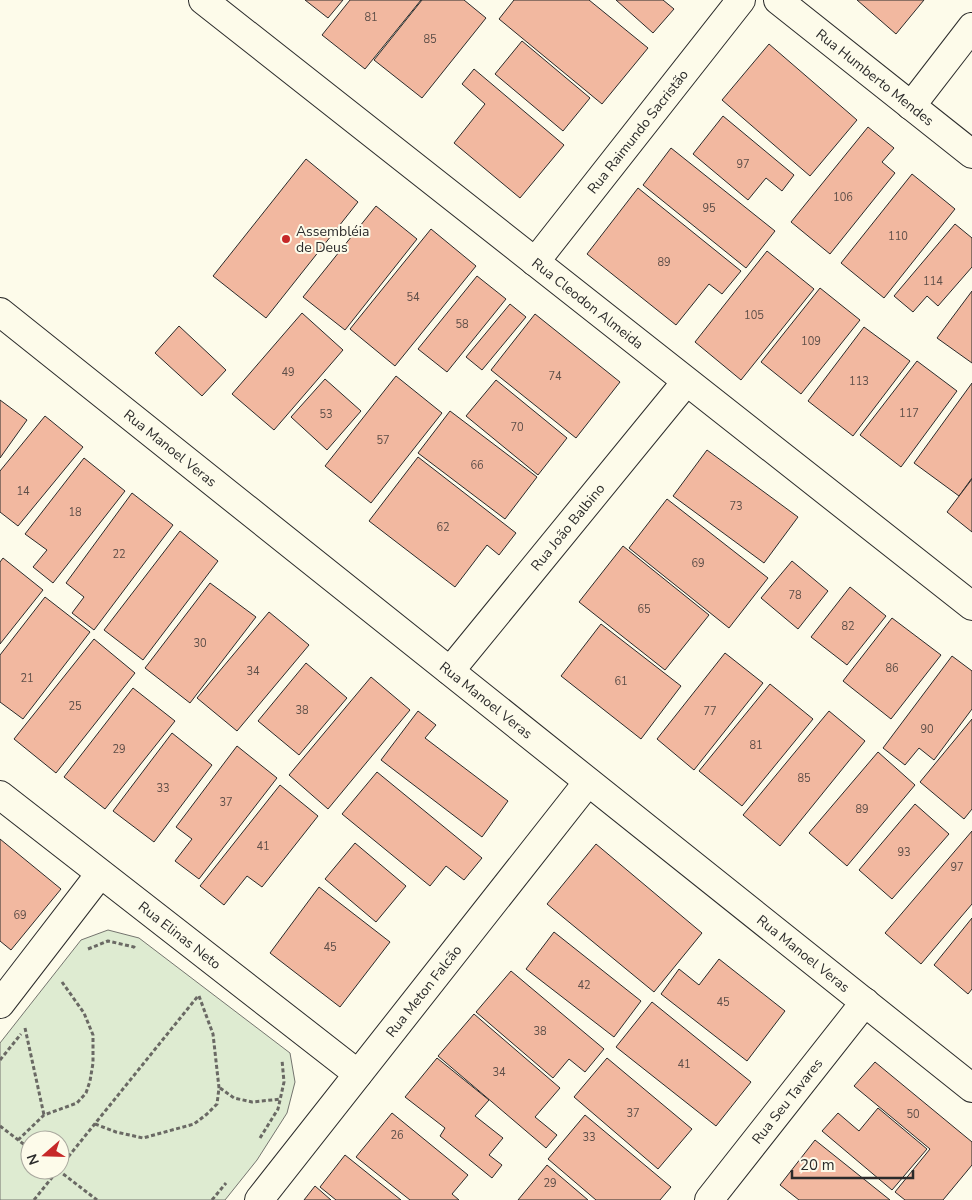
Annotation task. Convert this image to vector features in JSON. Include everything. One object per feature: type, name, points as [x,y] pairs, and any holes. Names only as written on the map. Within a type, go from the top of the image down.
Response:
[{"type":"street","name":"Rua Cleodon Almeida","points":[[203,0],[972,606]]},
{"type":"street","name":"Rua Raimundo Sacristão","points":[[535,262],[741,0]]},
{"type":"street","name":"Rua Humberto Mendes","points":[[778,0],[972,154]]},
{"type":"street","points":[[911,106],[972,27]]},
{"type":"street","name":"Rua Manoel Veras","points":[[0,312],[972,1088]]},
{"type":"street","name":"Rua João Balbino","points":[[450,671],[686,382]]},
{"type":"street","name":"Rua Meton Falcão","points":[[259,1200],[588,782]]},
{"type":"street","name":"Rua Elinas Neto","points":[[0,796],[358,1074]]},
{"type":"street","points":[[0,1004],[100,874]]},
{"type":"street","name":"Rua Seu Tavares","points":[[709,1200],[865,1002]]},
{"type":"path","points":[[87,949],[108,941],[134,948],[142,953]]},
{"type":"path","points":[[0,1126],[18,1140],[44,1115],[77,1103],[86,1093],[93,1063],[93,1035],[84,1013],[62,982],[67,975]]},
{"type":"path","points":[[192,990],[206,1002]]},
{"type":"path","points":[[95,1124],[116,1132],[143,1138],[194,1124],[217,1104],[219,1088],[212,1034],[199,996]]},
{"type":"path","points":[[70,1154],[199,996]]},
{"type":"path","points":[[0,1060],[25,1028],[44,1115]]},
{"type":"path","points":[[259,1139],[278,1109],[281,1099],[284,1082],[282,1058]]},
{"type":"path","points":[[219,1088],[234,1098],[252,1102],[281,1099]]},
{"type":"path","points":[[212,1200],[231,1177]]},
{"type":"path","points":[[70,1179],[97,1200]]},
{"type":"path","points":[[34,1200],[49,1180]]},
{"type":"green space","points":[[108,930],[139,938],[290,1053],[295,1082],[287,1113],[257,1160],[225,1200],[0,1200],[0,1043],[81,940]]},
{"type":"building","points":[[305,0],[343,0],[328,18]]},
{"type":"building","points":[[350,0],[421,0],[365,69],[322,35]]},
{"type":"building","points":[[422,0],[464,0],[486,18],[422,98],[374,60]]},
{"type":"building","points":[[514,0],[589,0],[648,48],[602,104],[499,19]]},
{"type":"building","points":[[616,0],[663,0],[674,9],[653,33]]},
{"type":"building","points":[[857,0],[924,0],[896,34]]},
{"type":"building","points":[[522,41],[590,98],[563,131],[495,74]]},
{"type":"building","points":[[769,44],[857,120],[810,176],[722,100]]},
{"type":"building","points":[[474,69],[564,145],[520,198],[454,143],[485,104],[462,84]]},
{"type":"building","points":[[723,116],[794,175],[782,191],[766,178],[748,200],[693,154]]},
{"type":"building","points":[[868,127],[894,148],[882,162],[895,173],[830,254],[791,222]]},
{"type":"building","points":[[671,148],[775,231],[746,268],[643,185]]},
{"type":"building","name":"Assembléia de Deus","points":[[306,159],[358,202],[266,318],[213,276]]},
{"type":"building","points":[[912,174],[955,209],[884,298],[841,263]]},
{"type":"building","points":[[638,188],[741,271],[722,294],[709,284],[676,325],[587,254]]},
{"type":"building","points":[[376,206],[417,239],[345,330],[303,297]]},
{"type":"building","points":[[955,224],[972,238],[972,267],[938,306],[927,296],[913,312],[894,296]]},
{"type":"building","points":[[431,229],[476,266],[395,366],[350,329]]},
{"type":"building","points":[[767,251],[814,289],[741,380],[695,342]]},
{"type":"building","points":[[477,276],[506,299],[447,372],[418,349]]},
{"type":"building","points":[[820,288],[860,320],[801,394],[761,362]]},
{"type":"building","points":[[972,291],[972,363],[937,338]]},
{"type":"building","points":[[510,304],[526,317],[482,370],[466,357]]},
{"type":"building","points":[[302,313],[343,350],[274,430],[232,394]]},
{"type":"building","points":[[535,314],[620,382],[576,438],[491,370]]},
{"type":"building","points":[[179,326],[226,370],[202,396],[155,353]]},
{"type":"building","points":[[864,327],[910,361],[853,436],[808,401]]},
{"type":"building","points":[[917,361],[957,391],[901,467],[860,435]]},
{"type":"building","points":[[396,376],[442,413],[371,503],[325,466]]},
{"type":"building","points":[[325,379],[361,411],[327,450],[291,417]]},
{"type":"building","points":[[496,380],[567,438],[538,475],[466,416]]},
{"type":"building","points":[[972,383],[972,478],[959,496],[914,463]]},
{"type":"building","points":[[0,400],[27,420],[0,458]]},
{"type":"building","points":[[450,411],[537,477],[505,519],[418,453]]},
{"type":"building","points":[[45,416],[83,447],[18,526],[0,512],[0,471]]},
{"type":"building","points":[[707,450],[798,517],[764,563],[673,496]]},
{"type":"building","points":[[418,457],[516,533],[499,555],[487,545],[455,587],[369,521]]},
{"type":"building","points":[[84,458],[125,491],[53,583],[33,567],[47,550],[25,534]]},
{"type":"building","points":[[972,479],[972,532],[947,512]]},
{"type":"building","points":[[132,493],[173,525],[94,630],[72,613],[84,597],[66,583]]},
{"type":"building","points":[[667,499],[768,578],[729,628],[629,548]]},
{"type":"building","points":[[180,531],[218,561],[143,660],[104,630]]},
{"type":"building","points":[[623,546],[709,615],[665,670],[579,602]]},
{"type":"building","points":[[3,558],[43,590],[0,644],[0,562]]},
{"type":"building","points":[[792,561],[828,591],[798,629],[761,598]]},
{"type":"building","points":[[210,583],[256,617],[190,703],[145,668]]},
{"type":"building","points":[[850,587],[886,616],[847,665],[811,637]]},
{"type":"building","points":[[45,597],[90,632],[23,719],[0,702],[0,655]]},
{"type":"building","points":[[269,612],[309,645],[237,731],[197,698]]},
{"type":"building","points":[[892,618],[941,655],[891,719],[843,681]]},
{"type":"building","points":[[601,624],[681,686],[641,739],[561,676]]},
{"type":"building","points":[[94,639],[135,673],[56,773],[14,739]]},
{"type":"building","points":[[725,653],[763,683],[694,770],[657,739]]},
{"type":"building","points":[[952,656],[972,671],[972,709],[934,760],[919,748],[905,765],[883,748]]},
{"type":"building","points":[[306,663],[347,698],[299,755],[258,721]]},
{"type":"building","points":[[371,677],[410,710],[328,809],[289,775]]},
{"type":"building","points":[[770,684],[813,719],[742,806],[699,771]]},
{"type":"building","points":[[133,688],[175,721],[105,809],[64,777]]},
{"type":"building","points":[[418,711],[436,725],[425,738],[508,801],[482,837],[381,760]]},
{"type":"building","points":[[829,711],[865,741],[780,846],[743,815]]},
{"type":"building","points":[[972,719],[972,809],[964,819],[920,782]]},
{"type":"building","points":[[172,733],[212,765],[154,842],[113,811]]},
{"type":"building","points":[[237,746],[277,778],[199,879],[175,861],[192,839],[176,827]]},
{"type":"building","points":[[878,752],[915,785],[847,866],[809,833]]},
{"type":"building","points":[[377,772],[482,858],[464,880],[446,866],[430,886],[342,814]]},
{"type":"building","points":[[280,785],[318,816],[262,887],[247,876],[224,905],[200,886]]},
{"type":"building","points":[[915,804],[949,834],[892,899],[859,870]]},
{"type":"building","points":[[972,831],[972,904],[921,964],[885,933]]},
{"type":"building","points":[[0,839],[61,889],[11,950],[0,941]]},
{"type":"building","points":[[355,843],[406,886],[376,922],[325,879]]},
{"type":"building","points":[[596,844],[702,933],[654,992],[547,904]]},
{"type":"building","points":[[319,887],[390,942],[340,1007],[270,953]]},
{"type":"building","points":[[972,918],[972,989],[968,994],[934,965]]},
{"type":"building","points":[[554,932],[641,1001],[614,1037],[526,969]]},
{"type":"building","points":[[719,959],[785,1011],[747,1061],[661,994],[679,969],[699,985]]},
{"type":"building","points":[[511,971],[604,1049],[585,1072],[569,1059],[553,1078],[476,1012]]},
{"type":"building","points":[[652,1002],[751,1082],[716,1126],[616,1047]]},
{"type":"building","points":[[474,1014],[560,1088],[535,1117],[557,1135],[546,1148],[438,1056]]},
{"type":"building","points":[[437,1058],[489,1100],[475,1116],[503,1138],[489,1155],[502,1165],[492,1178],[440,1136],[445,1128],[405,1097]]},
{"type":"building","points":[[607,1058],[692,1129],[658,1169],[574,1097]]},
{"type":"building","points":[[875,1062],[972,1142],[972,1165],[943,1200],[905,1200],[895,1192],[930,1149],[854,1086]]},
{"type":"building","points":[[878,1108],[927,1149],[892,1190],[822,1131],[838,1113],[859,1131]]},
{"type":"building","points":[[392,1113],[468,1175],[452,1194],[459,1200],[410,1200],[356,1157]]},
{"type":"building","points":[[585,1115],[671,1187],[660,1200],[596,1200],[548,1159]]},
{"type":"building","points":[[815,1140],[890,1200],[799,1200],[780,1185]]},
{"type":"building","points":[[345,1155],[401,1200],[336,1200],[320,1187]]},
{"type":"building","points":[[547,1165],[588,1200],[518,1200]]},
{"type":"building","points":[[315,1186],[331,1200],[304,1200]]},
{"type":"place","name":"Assembléia de Deus","points":[[286,239]]}]
